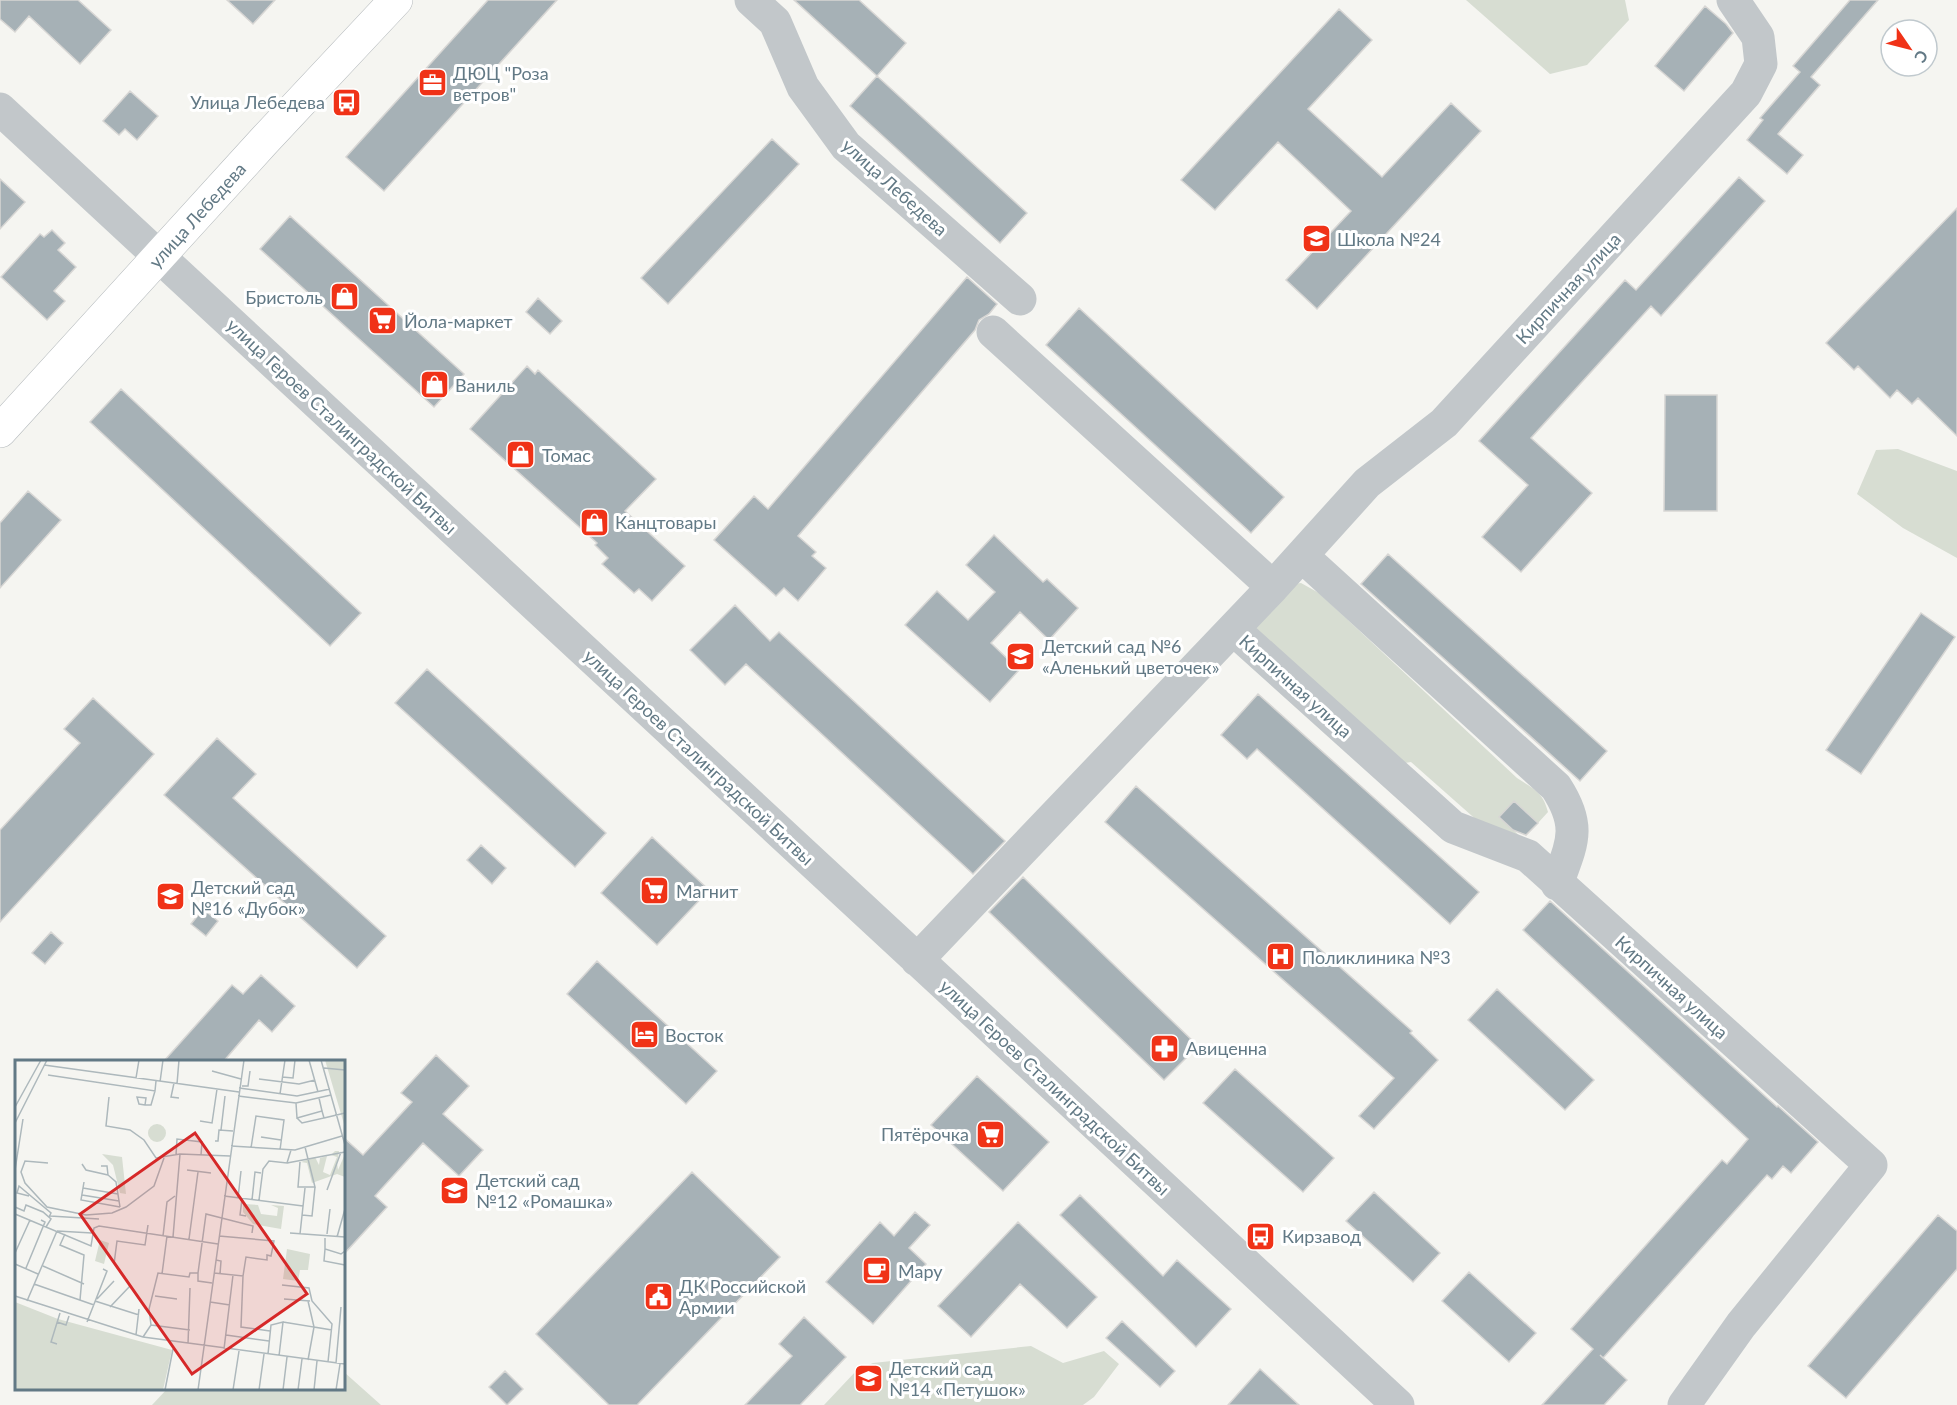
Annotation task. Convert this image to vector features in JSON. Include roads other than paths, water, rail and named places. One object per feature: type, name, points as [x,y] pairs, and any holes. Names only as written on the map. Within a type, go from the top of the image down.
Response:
[{"type":"main road","name":"улица Лебедева","points":[[0,431],[263,142],[396,0]]},
{"type":"street","name":"улица Лебедева","points":[[751,0],[775,22],[803,87],[846,146],[1020,299]]},
{"type":"street","name":"Кирпичная улица","points":[[917,960],[1273,587],[1367,483],[1444,423],[1746,93],[1761,64],[1758,37],[1732,0]]},
{"type":"street","name":"улица Героев Сталинградской Битвы","points":[[0,108],[1398,1405]]},
{"type":"street","points":[[993,332],[1273,587]]},
{"type":"street","points":[[1302,556],[1556,787],[1571,818],[1573,841],[1557,884]]},
{"type":"street","name":"Кирпичная улица","points":[[1233,629],[1453,827],[1527,856],[1871,1165],[1741,1325],[1684,1405]]},
{"type":"place","name":"ДЮЦ \"Роза ветров\"","points":[[432,83]]},
{"type":"place","name":"Улица Лебедева","points":[[346,102]]},
{"type":"place","name":"Школа №24","points":[[1316,239]]},
{"type":"place","name":"Бристоль","points":[[344,297]]},
{"type":"place","name":"Йола-маркет","points":[[383,321]]},
{"type":"place","name":"Ваниль","points":[[434,385]]},
{"type":"place","name":"Томас","points":[[521,455]]},
{"type":"place","name":"Канцтовары","points":[[594,522]]},
{"type":"place","name":"Детский сад №6 «Аленький цветочек»","points":[[1021,656]]},
{"type":"place","name":"Магнит","points":[[655,891]]},
{"type":"place","name":"Детский сад №16 «Дубок»","points":[[170,897]]},
{"type":"place","name":"Поликлиника №3","points":[[1281,957]]},
{"type":"place","name":"Восток","points":[[644,1035]]},
{"type":"place","name":"Авиценна","points":[[1165,1048]]},
{"type":"place","name":"Пятёрочка","points":[[990,1134]]},
{"type":"place","name":"Детский сад №12 «Ромашка»","points":[[455,1190]]},
{"type":"place","name":"Кирзавод","points":[[1261,1236]]},
{"type":"place","name":"Мару","points":[[877,1271]]},
{"type":"place","name":"ДК Российской Армии","points":[[658,1296]]},
{"type":"place","name":"Детский сад №14 «Петушок»","points":[[868,1378]]}]
